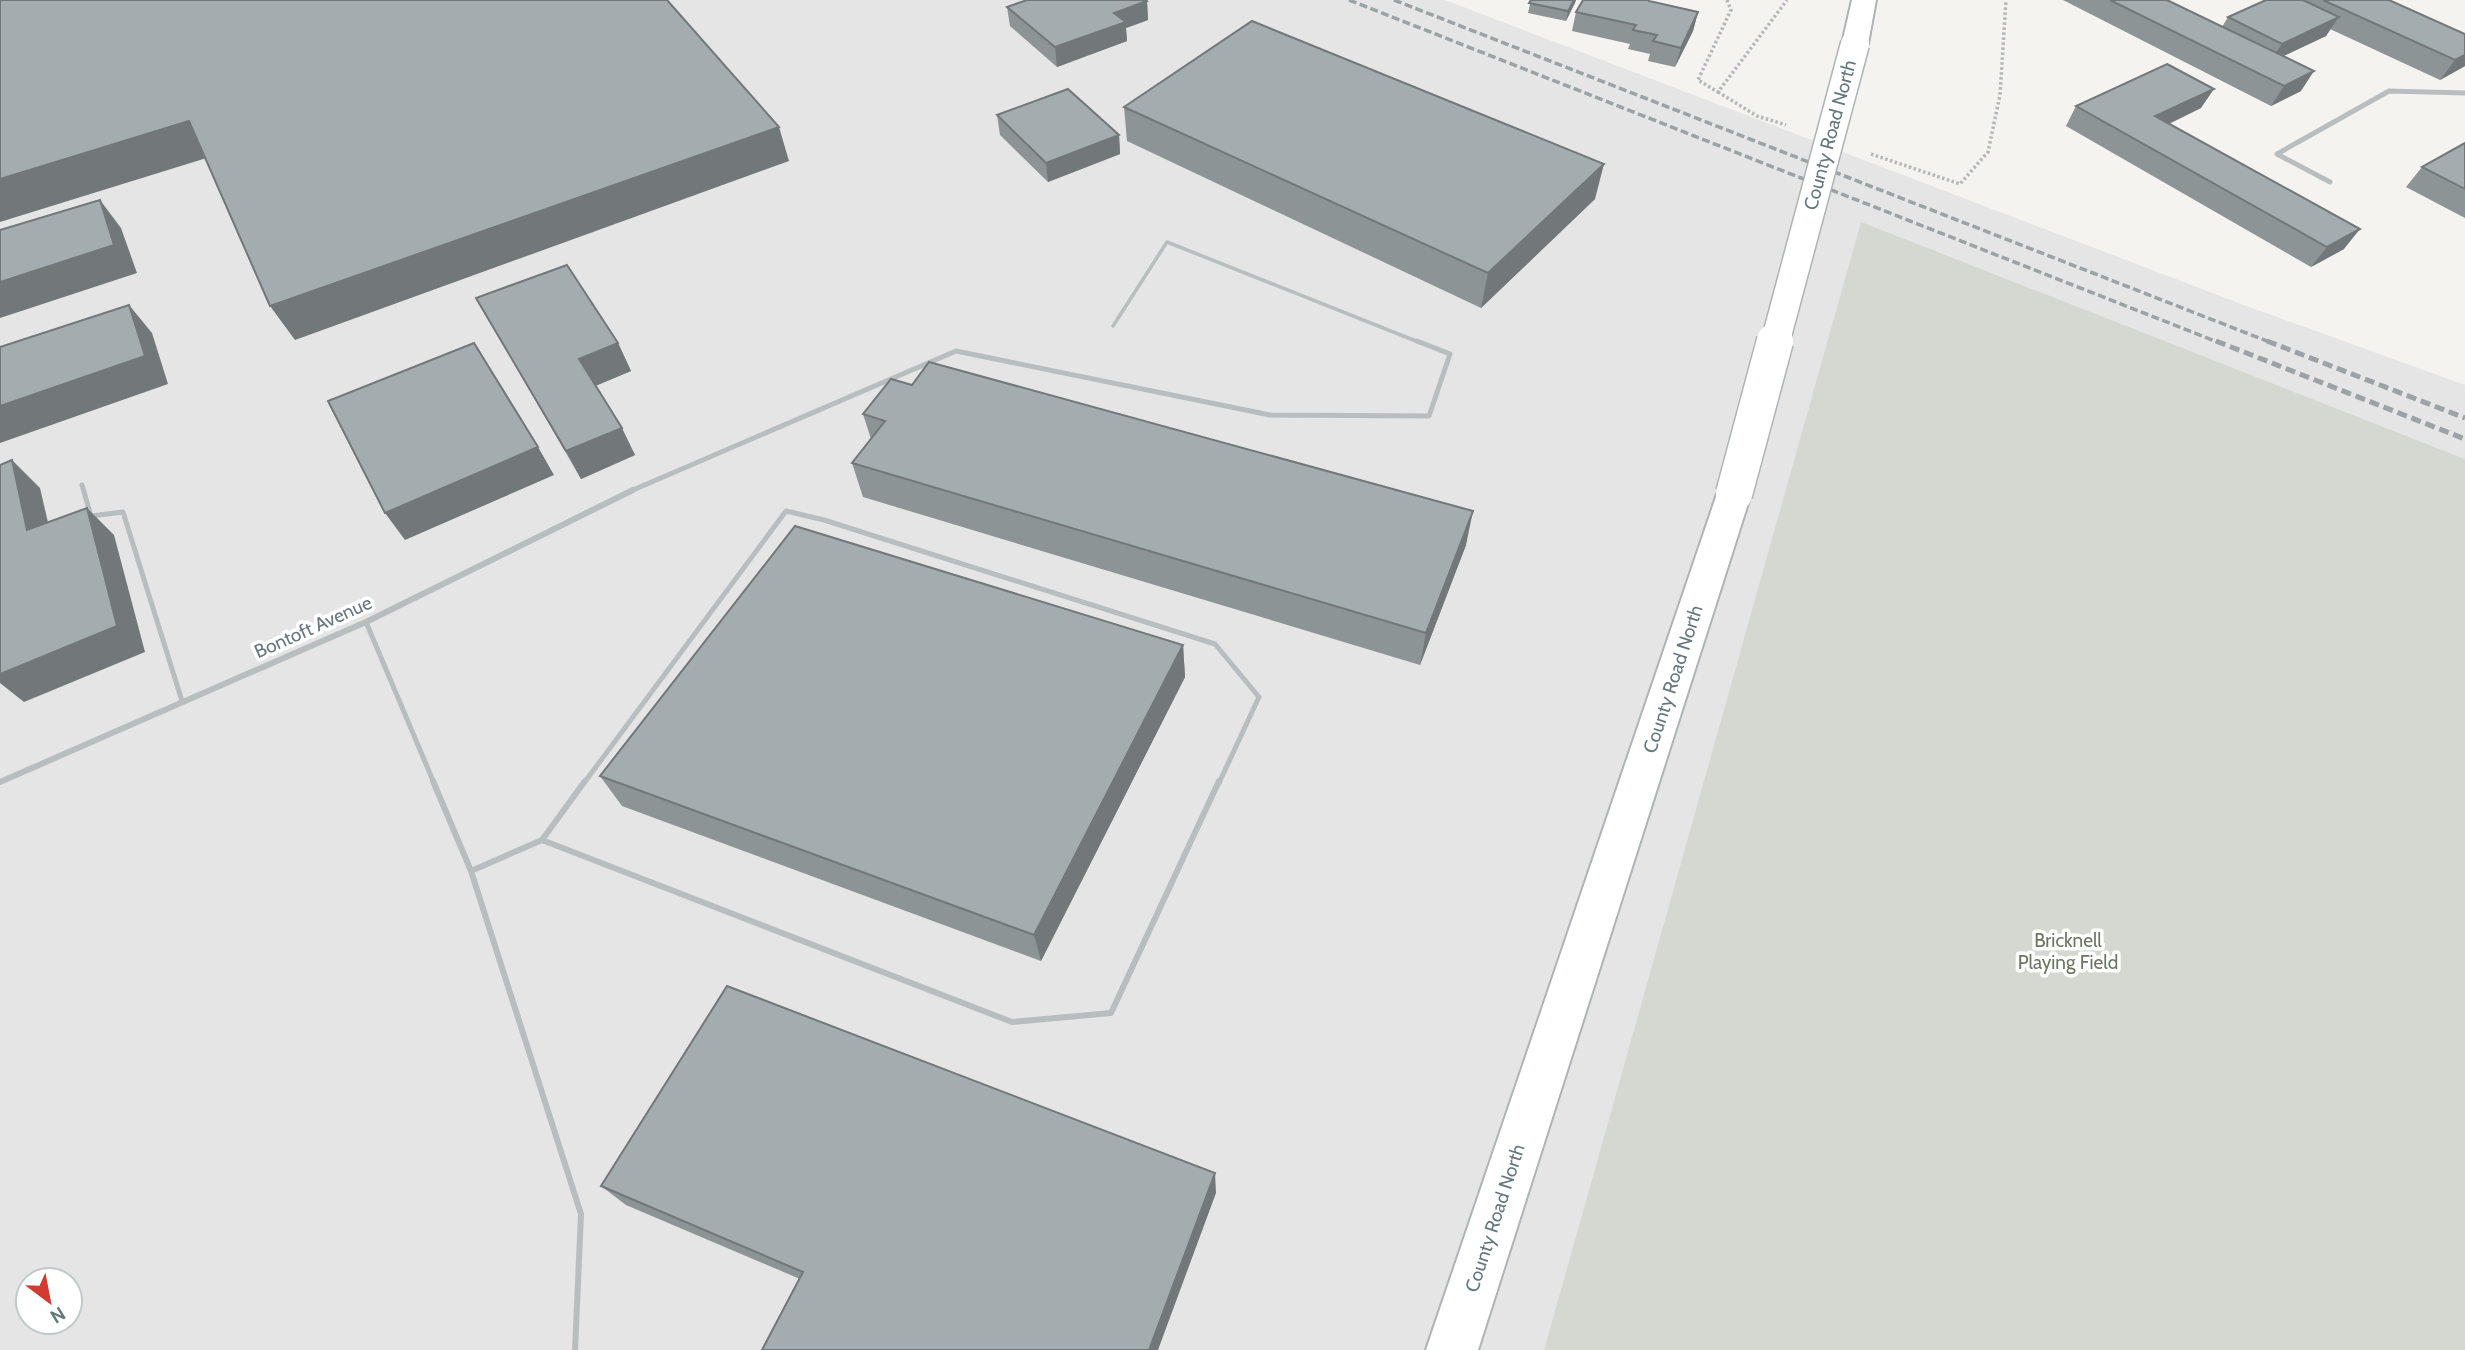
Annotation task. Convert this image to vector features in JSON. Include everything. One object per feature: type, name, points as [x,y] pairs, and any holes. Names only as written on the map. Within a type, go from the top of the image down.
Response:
[{"type":"street","name":"County Road North","points":[[1452,1350],[1734,494],[1855,44],[1864,0]]},
{"type":"street","points":[[2330,182],[2277,153],[2389,91],[2465,93]]},
{"type":"street","name":"Bontoft Avenue","points":[[0,782],[366,622],[633,490]]},
{"type":"lane","points":[[633,490],[956,351],[1270,415],[1403,416],[1429,416],[1450,354],[1167,242],[1113,327]]},
{"type":"lane","points":[[82,485],[91,516],[123,512],[183,701]]},
{"type":"lane","points":[[471,871],[542,840],[786,511],[824,520],[1215,644],[1259,698],[1111,1013],[1012,1022],[542,840]]},
{"type":"lane","points":[[366,622],[471,871],[581,1214],[575,1350]]},
{"type":"path","points":[[1727,0],[1731,10],[1698,80],[1757,116],[1795,128]]},
{"type":"path","points":[[1718,92],[1787,0]]},
{"type":"path","points":[[1871,154],[1960,184],[1988,152],[2000,95],[2006,0]]},
{"type":"shaded area","points":[[0,0],[1445,0],[2249,307],[2465,385],[2465,459],[1861,223],[1544,1350],[0,1350]]},
{"type":"green space","name":"Bricknell Playing Field","points":[[1861,222],[2465,459],[2465,1350],[1544,1350]]},
{"type":"building","points":[[0,0],[667,0],[779,127],[270,306],[189,121],[0,179]]},
{"type":"building","points":[[1027,0],[1147,1],[1114,13],[1126,22],[1055,47],[1007,7]]},
{"type":"building","points":[[1531,0],[1574,0],[1568,11],[1529,3]]},
{"type":"building","points":[[1583,0],[1649,0],[1698,12],[1681,48],[1653,41],[1657,35],[1633,30],[1636,25],[1576,12]]},
{"type":"building","points":[[2110,0],[2167,0],[2314,71],[2284,86]]},
{"type":"building","points":[[2266,0],[2303,0],[2339,17],[2282,44],[2228,17]]},
{"type":"building","points":[[2323,0],[2389,0],[2465,34],[2465,55],[2455,60]]},
{"type":"building","points":[[1252,21],[1604,164],[1488,273],[1124,107]]},
{"type":"building","points":[[2167,64],[2214,89],[2155,116],[2360,229],[2327,247],[2076,106]]},
{"type":"building","points":[[1068,89],[1119,135],[1046,163],[997,115]]},
{"type":"building","points":[[2465,143],[2465,189],[2422,167]]},
{"type":"building","points":[[100,200],[114,245],[0,282],[0,230]]},
{"type":"building","points":[[567,265],[618,343],[579,359],[622,428],[566,451],[476,298]]},
{"type":"building","points":[[129,305],[145,356],[0,406],[0,347]]},
{"type":"building","points":[[474,343],[538,447],[385,513],[328,401]]},
{"type":"building","points":[[929,362],[1473,511],[1426,633],[852,463],[885,421],[863,414],[891,379],[912,385]]},
{"type":"building","points":[[12,460],[27,530],[87,508],[117,626],[0,674],[0,465]]},
{"type":"building","points":[[795,526],[1183,645],[1034,935],[600,776]]},
{"type":"building","points":[[727,986],[1215,1173],[1149,1350],[762,1350],[803,1272],[601,1186]]},
{"type":"railway","points":[[1349,0],[2220,343]]},
{"type":"railway","points":[[1394,0],[2272,343]]},
{"type":"railway","points":[[2216,341],[2465,439]]},
{"type":"railway","points":[[2267,341],[2465,418]]}]
